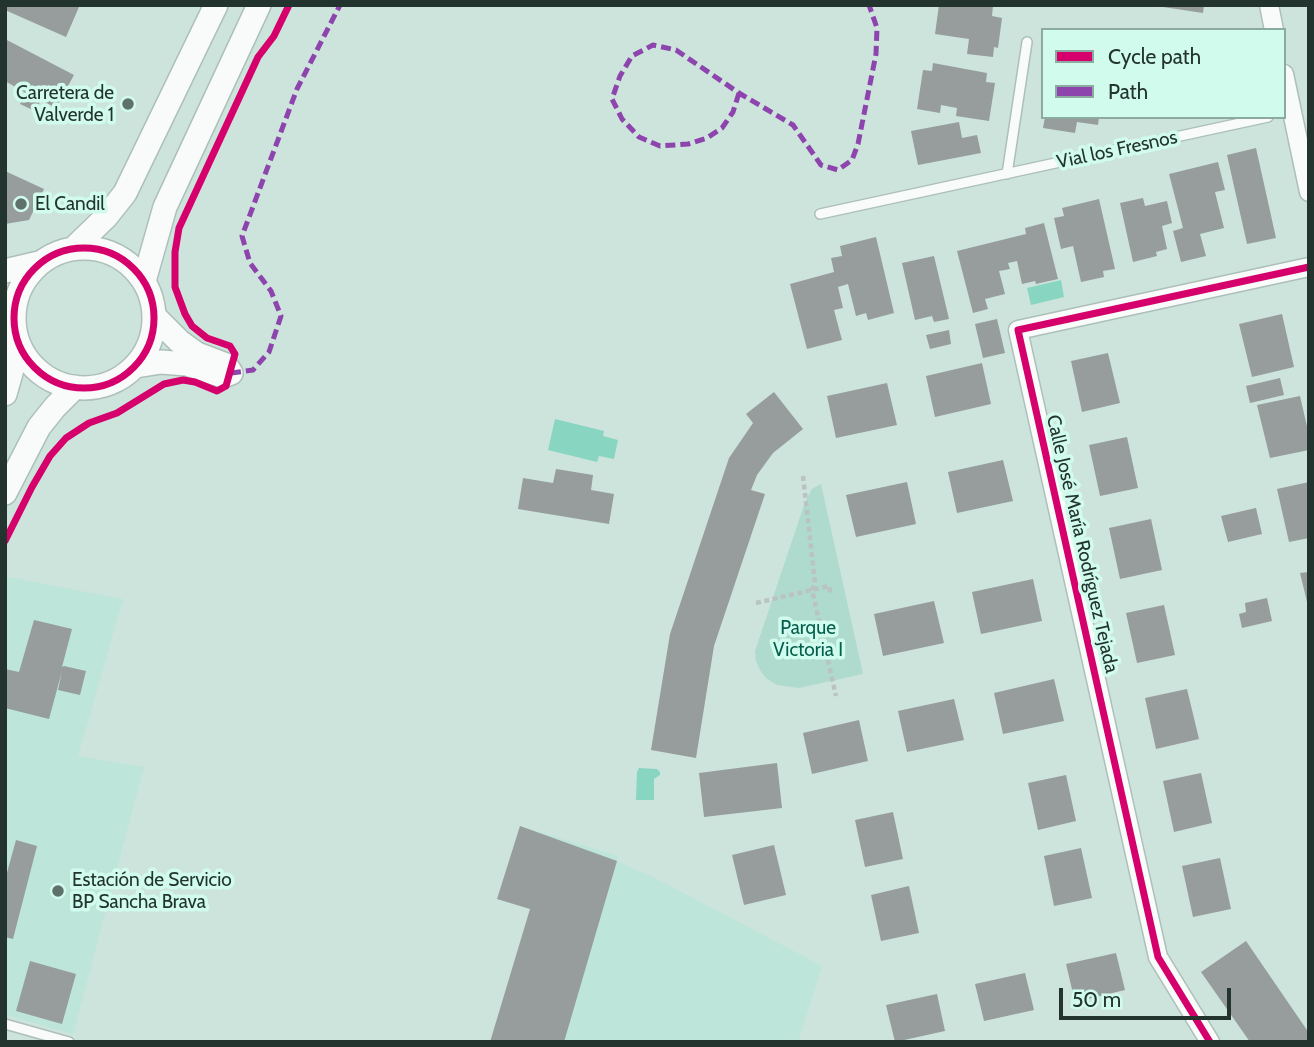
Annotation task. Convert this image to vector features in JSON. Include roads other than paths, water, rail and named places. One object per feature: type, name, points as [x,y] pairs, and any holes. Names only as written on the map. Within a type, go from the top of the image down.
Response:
[{"type":"street","points":[[74,248],[106,217],[125,193],[216,5]]},
{"type":"street","points":[[144,281],[165,207],[258,5]]},
{"type":"street","points":[[1269,5],[1275,28]]},
{"type":"street","points":[[1286,94],[1288,113],[1309,192]]},
{"type":"street","points":[[5,394],[15,305],[21,286],[39,263],[55,253],[74,248],[94,248],[114,254],[131,265],[144,281],[150,292],[155,317],[150,343],[136,366],[114,382],[88,388],[57,383],[41,373],[28,360],[13,326]]},
{"type":"street","points":[[5,271],[39,263]]},
{"type":"street","name":"Calle José María Rodríguez Tejada","points":[[1210,1042],[1158,957],[1018,330],[1309,267]]},
{"type":"street","points":[[136,366],[161,362],[187,364],[223,376],[231,373],[226,365],[197,354],[178,341],[155,317]]},
{"type":"street","points":[[5,493],[39,427],[75,387]]},
{"type":"lane","points":[[1007,174],[1027,42]]},
{"type":"lane","name":"Vial los Fresnos","points":[[820,214],[1259,119]]},
{"type":"lane","points":[[5,1024],[69,1042]]},
{"type":"place","name":"Carretera de Valverde 1","points":[[128,104]]},
{"type":"place","name":"El Candil","points":[[21,204]]},
{"type":"place","name":"Estación de Servicio BP Sancha Brava","points":[[58,891]]},
{"type":"park label","name":"Parque Victoria I","points":[[808,639]]}]
